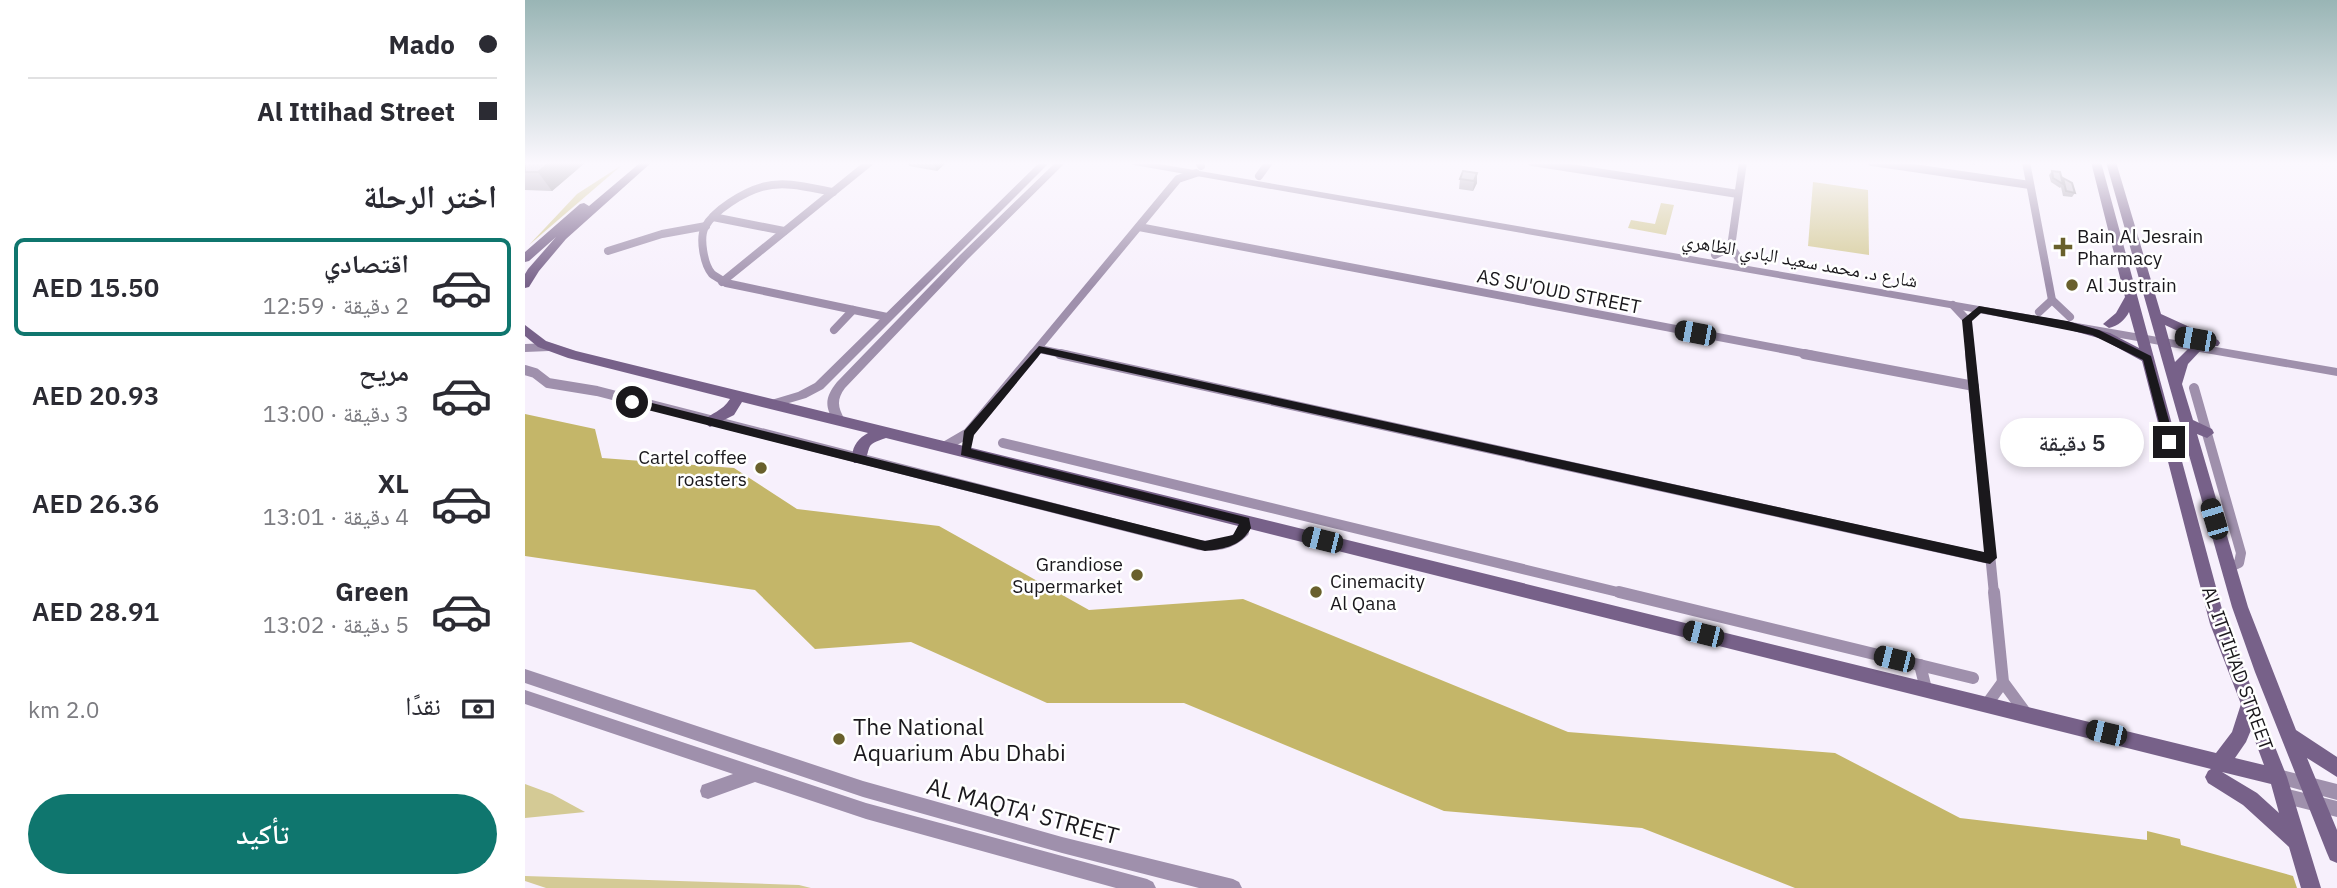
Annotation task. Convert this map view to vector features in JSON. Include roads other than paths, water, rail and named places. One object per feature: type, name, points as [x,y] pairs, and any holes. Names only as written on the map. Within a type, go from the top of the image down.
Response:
[{"type":"main road","points":[[525,258],[588,203]]},
{"type":"main road","points":[[525,284],[553,247],[601,203]]},
{"type":"main road","name":"AL ITTIHAD STREET","points":[[2106,203],[2218,624],[2281,786],[2310,886]]},
{"type":"main road","name":"AL ITTIHAD STREET","points":[[2123,203],[2228,568],[2263,672],[2310,785],[2327,807],[2337,853]]},
{"type":"main road","points":[[2109,324],[2121,316],[2130,299]]},
{"type":"main road","points":[[2155,316],[2214,343]]},
{"type":"main road","points":[[2069,321],[2106,336],[2147,358]]},
{"type":"main road","points":[[525,329],[542,344],[550,347],[1040,471],[1987,704],[2281,786]]},
{"type":"main road","points":[[2175,388],[2182,362],[2197,348]]},
{"type":"main road","points":[[710,422],[729,412],[739,396]]},
{"type":"main road","points":[[2185,422],[2207,433]]},
{"type":"main road","points":[[859,459],[859,448],[864,441],[886,432]]},
{"type":"main road","points":[[2217,769],[2240,736],[2249,703]]},
{"type":"main road","points":[[2291,737],[2337,768]]},
{"type":"main road","points":[[2217,769],[2298,843]]},
{"type":"street","points":[[731,203],[713,217],[702,238],[711,273],[722,282],[887,317]]},
{"type":"street","points":[[722,282],[819,203]]},
{"type":"street","points":[[772,404],[802,395],[819,386],[1003,203]]},
{"type":"street","points":[[839,420],[833,412],[831,402],[841,385],[1019,203]]},
{"type":"street","points":[[944,447],[968,433],[1139,227],[1155,203]]},
{"type":"street","name":"شارع د. محمد سعيد البادي الظاهري","points":[[1398,203],[1917,294],[2039,312],[2069,321],[2109,324],[2140,333]]},
{"type":"street","name":"شارع د. محمد سعيد البادي الظاهري","points":[[1404,203],[1715,255],[1917,294],[1979,309],[2214,343],[2336,370]]},
{"type":"street","points":[[1737,203],[1731,247],[1740,260]]},
{"type":"street","points":[[2034,203],[2052,300],[2069,321]]},
{"type":"street","points":[[713,217],[784,231]]},
{"type":"street","points":[[608,251],[662,234],[706,226]]},
{"type":"street","name":"AS SU'OUD STREET","points":[[1139,227],[1974,386]]},
{"type":"street","points":[[1715,255],[1731,247]]},
{"type":"street","points":[[2039,312],[2052,300]]},
{"type":"street","points":[[1953,304],[1967,320],[2003,682],[2028,715]]},
{"type":"street","points":[[1967,320],[1979,309]]},
{"type":"street","points":[[834,330],[853,310]]},
{"type":"street","name":"شارع د. محمد سعيد البادي الظاهري","points":[[2161,337],[2197,348],[2336,370]]},
{"type":"street","points":[[525,348],[550,347]]},
{"type":"street","points":[[1039,349],[1990,558]]},
{"type":"street","points":[[525,370],[535,373],[548,383],[597,391],[1198,545],[1233,541],[1244,532],[1245,521]]},
{"type":"street","points":[[2194,387],[2241,553],[2239,563],[2228,568]]},
{"type":"street","points":[[965,452],[968,433]]},
{"type":"street","points":[[1003,443],[1973,678]]},
{"type":"street","points":[[1040,471],[1052,454]]},
{"type":"street","points":[[1353,548],[1362,530]]},
{"type":"street","points":[[1920,665],[1926,689]]},
{"type":"street","name":"AL MAQTA' STREET","points":[[525,676],[812,773],[1101,855],[1233,888]]},
{"type":"street","points":[[1987,704],[2003,682]]},
{"type":"street","points":[[525,697],[754,775],[942,834],[1099,879],[1147,888]]},
{"type":"street","points":[[708,791],[754,775]]},
{"type":"street","points":[[2281,786],[2310,785],[2337,792]]},
{"type":"street","points":[[2281,786],[2327,807]]},
{"type":"street","points":[[1099,879],[1101,855]]},
{"type":"place","name":"Bain Al Jesrain Pharmacy","points":[[2063,247]]},
{"type":"place","name":"Al Justrain","points":[[2072,285]]},
{"type":"place","name":"Cartel coffee roasters","points":[[761,468]]},
{"type":"place","name":"Grandiose Supermarket","points":[[1137,575]]},
{"type":"place","name":"Cinemacity Al Qana","points":[[1316,592]]},
{"type":"place","name":"The National Aquarium Abu Dhabi","points":[[839,739]]}]
